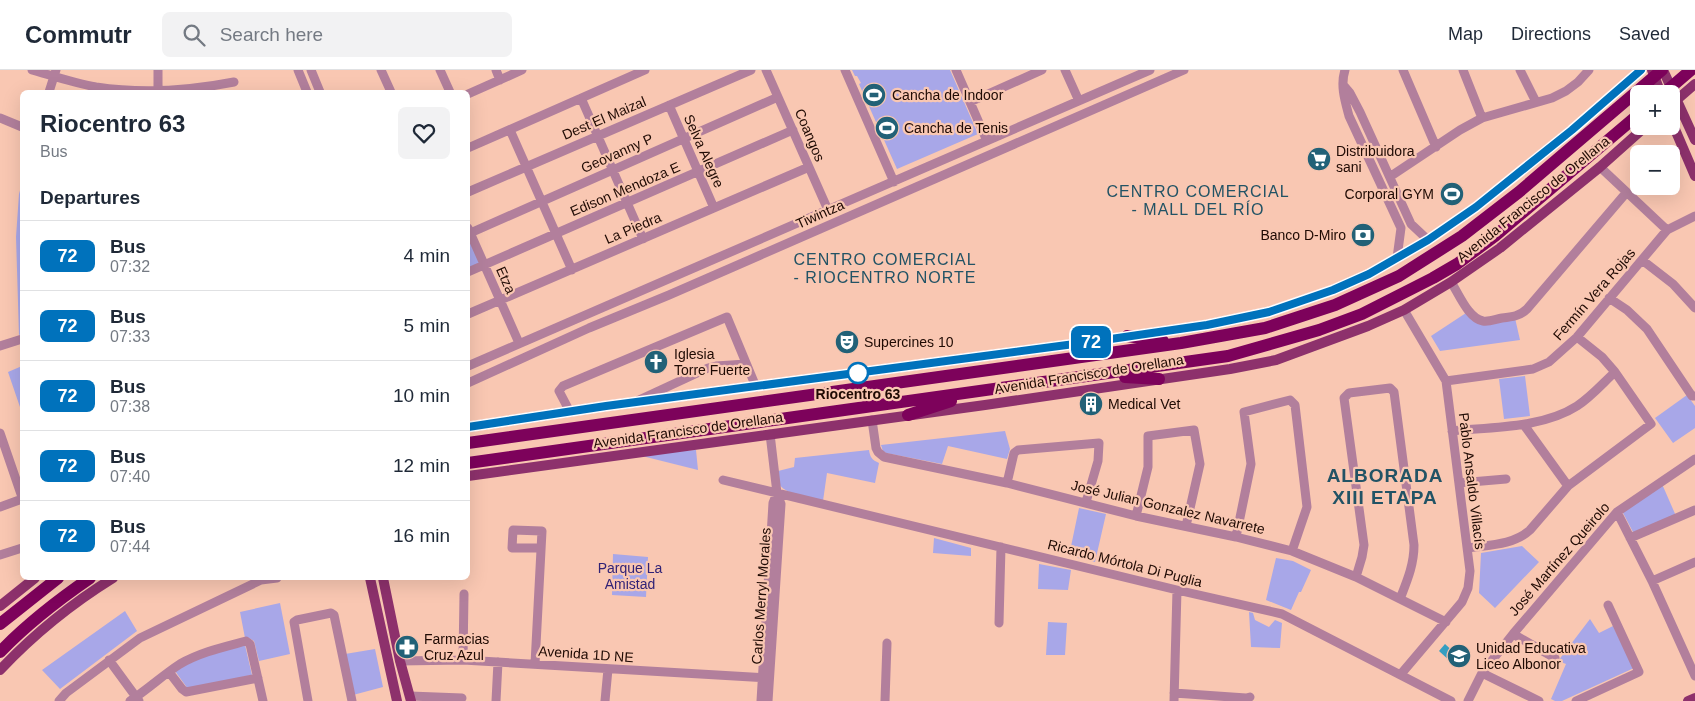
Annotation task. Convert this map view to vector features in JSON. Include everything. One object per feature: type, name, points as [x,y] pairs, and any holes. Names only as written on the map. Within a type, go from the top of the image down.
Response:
[{"type":"highway","points":[[1673,85],[1690,70]]},
{"type":"highway","name":"Avenida Francisco de Orellana","points":[[470,443],[1180,343],[1265,328],[1328,308],[1399,276],[1462,236],[1519,192],[1658,72]]},
{"type":"highway","name":"Avenida Francisco de Orellana","points":[[470,463],[1103,375],[1228,356],[1286,340],[1362,314],[1458,264],[1495,236],[1630,122]]},
{"type":"highway","points":[[1286,340],[1325,321],[1335,313],[1334,310],[1328,308]]},
{"type":"highway","points":[[1127,336],[1180,343]]},
{"type":"highway","points":[[1103,375],[1159,379]]},
{"type":"highway","points":[[908,415],[983,391]]},
{"type":"highway","points":[[0,624],[54,580]]},
{"type":"highway","points":[[0,652],[50,607],[87,580]]},
{"type":"main road","points":[[470,427],[634,402],[1207,325],[1269,312],[1333,290],[1369,274],[1428,240],[1476,207],[1572,130],[1641,70]]},
{"type":"main road","points":[[1658,72],[1663,85]]},
{"type":"main road","points":[[1680,97],[1695,84]]},
{"type":"main road","points":[[1680,113],[1695,140]]},
{"type":"main road","name":"Avenida Francisco de Orellana","points":[[470,476],[1230,369],[1276,360],[1368,326],[1404,310],[1451,282],[1500,248],[1600,167],[1636,135]]},
{"type":"main road","points":[[1677,135],[1695,176]]},
{"type":"main road","points":[[0,606],[32,580]]},
{"type":"main road","points":[[0,670],[26,643],[59,615],[110,580]]},
{"type":"main road","points":[[370,580],[397,701]]},
{"type":"main road","points":[[383,580],[400,661],[410,698]]},
{"type":"main road","points":[[1688,701],[1695,698]]},
{"type":"street","points":[[32,70],[55,73],[95,86],[137,90]]},
{"type":"street","points":[[158,70],[158,90]]},
{"type":"street","points":[[298,70],[306,90]]},
{"type":"street","points":[[311,70],[319,90]]},
{"type":"street","points":[[381,70],[390,90]]},
{"type":"street","points":[[440,70],[449,90]]},
{"type":"street","points":[[496,70],[500,80]]},
{"type":"street","points":[[470,93],[522,70]]},
{"type":"street","points":[[470,147],[644,70]]},
{"type":"street","name":"Dest El Maizal","points":[[470,191],[751,70]]},
{"type":"street","name":"Coangos","points":[[766,70],[828,210]]},
{"type":"street","points":[[846,70],[894,182]]},
{"type":"street","points":[[956,70],[987,141]]},
{"type":"street","points":[[970,102],[1042,70]]},
{"type":"street","points":[[1065,70],[1079,101]]},
{"type":"street","name":"Tiwintza","points":[[470,365],[1149,70]]},
{"type":"street","name":"Tiwintza","points":[[470,382],[589,328],[669,295],[1184,70]]},
{"type":"street","points":[[1345,70],[1342,79],[1349,116],[1402,228],[1397,258]]},
{"type":"street","points":[[1403,70],[1436,147]]},
{"type":"street","points":[[1463,70],[1482,118]]},
{"type":"street","points":[[1520,70],[1536,102]]},
{"type":"street","points":[[1390,176],[1460,130],[1482,118],[1552,98],[1578,82],[1589,70]]},
{"type":"street","points":[[50,90],[55,73]]},
{"type":"street","points":[[178,90],[234,82]]},
{"type":"street","points":[[1344,86],[1360,112],[1411,224],[1428,240]]},
{"type":"street","name":"Geovanny P","points":[[470,231],[541,202],[778,97]]},
{"type":"street","points":[[581,98],[643,239]]},
{"type":"street","name":"Selva Alegre","points":[[669,105],[714,208]]},
{"type":"street","points":[[0,118],[20,126]]},
{"type":"street","points":[[510,130],[572,270]]},
{"type":"street","name":"Edison Mendoza E","points":[[470,271],[793,130]]},
{"type":"street","points":[[1013,130],[1018,142]]},
{"type":"street","name":"La Piedra","points":[[470,313],[809,167]]},
{"type":"street","points":[[1600,167],[1667,230]]},
{"type":"street","points":[[1451,282],[1470,312],[1480,320],[1487,321],[1520,315],[1528,309],[1626,193]]},
{"type":"street","name":"Fermín Vera Rojas","points":[[1446,381],[1533,369],[1556,357],[1577,337],[1667,230],[1695,216]]},
{"type":"street","points":[[1402,228],[1411,224]]},
{"type":"street","name":"Etza","points":[[470,236],[519,343]]},
{"type":"street","points":[[1642,260],[1673,284],[1695,308]]},
{"type":"street","points":[[1609,298],[1627,310],[1647,329],[1692,396],[1695,396]]},
{"type":"street","name":"Pablo Ansaldo Villacís","points":[[1402,674],[1462,602],[1468,588],[1470,571],[1446,381],[1404,310]]},
{"type":"street","points":[[570,412],[559,392],[561,388],[726,317],[756,387]]},
{"type":"street","points":[[1468,548],[1508,542],[1523,536],[1568,486],[1650,426],[1651,422],[1615,372],[1602,357],[1577,337]]},
{"type":"street","points":[[0,346],[20,340]]},
{"type":"street","points":[[634,402],[708,368],[746,364]]},
{"type":"street","points":[[1452,431],[1524,425],[1572,410],[1586,400],[1615,372]]},
{"type":"street","points":[[1356,577],[1364,545],[1344,398],[1349,393],[1390,388],[1394,392],[1414,545],[1411,572],[1400,598]]},
{"type":"street","points":[[1236,537],[1251,464],[1244,412],[1290,400],[1294,405],[1308,506],[1292,551]]},
{"type":"street","name":"José Julian Gonzalez Navarrete","points":[[872,420],[876,448],[884,457],[1007,483],[1136,516],[1292,551],[1356,577],[1446,622]]},
{"type":"street","points":[[1524,425],[1568,486]]},
{"type":"street","points":[[1136,516],[1148,467],[1148,436],[1194,430],[1200,464],[1186,526]]},
{"type":"street","points":[[0,433],[20,492]]},
{"type":"street","name":"Carlos Merryl Morales","points":[[761,701],[766,678],[782,504],[777,493],[770,434]]},
{"type":"street","points":[[1007,483],[1015,452],[1099,443],[1098,461],[1086,502]]},
{"type":"street","name":"José Martínez Queirolo","points":[[1468,701],[1482,673],[1617,512],[1695,459]]},
{"type":"street","points":[[1460,483],[1506,479]]},
{"type":"street","name":"Ricardo Mórtola Di Puglia","points":[[723,480],[1282,614],[1402,674],[1451,701]]},
{"type":"street","points":[[0,507],[20,499]]},
{"type":"street","points":[[1630,538],[1695,510]]},
{"type":"street","points":[[1617,512],[1652,581],[1695,676]]},
{"type":"street","points":[[999,623],[1001,547]]},
{"type":"street","points":[[535,664],[540,548]]},
{"type":"street","points":[[0,555],[20,549]]},
{"type":"street","points":[[1652,581],[1695,562]]},
{"type":"street","points":[[59,701],[66,693],[140,638],[261,580]]},
{"type":"street","points":[[1177,590],[1174,697],[1250,697]]},
{"type":"street","points":[[463,660],[464,594]]},
{"type":"street","points":[[1576,701],[1640,672],[1608,605]]},
{"type":"street","points":[[308,701],[294,622],[333,614],[352,701]]},
{"type":"street","points":[[1513,634],[1555,658]]},
{"type":"street","points":[[109,660],[135,700],[169,672],[201,654],[248,642],[264,701]]},
{"type":"street","points":[[885,701],[887,643]]},
{"type":"street","name":"Avenida 1D NE","points":[[400,661],[463,660],[766,678]]},
{"type":"street","points":[[496,701],[498,662]]},
{"type":"street","points":[[605,701],[608,669]]},
{"type":"street","points":[[169,672],[186,692],[258,678]]},
{"type":"street","points":[[1482,673],[1539,701]]},
{"type":"street","name":"Carlos Merryl Morales","points":[[766,678],[768,701]]},
{"type":"street","points":[[410,698],[462,698]]},
{"type":"green space","points":[[852,70],[950,70],[978,134],[897,169],[859,84],[861,83]]},
{"type":"green space","points":[[20,190],[19,335],[16,237]]},
{"type":"green space","points":[[470,241],[481,266],[470,270]]},
{"type":"green space","points":[[1466,313],[1470,318],[1515,318],[1520,340],[1440,351],[1431,336]]},
{"type":"green space","points":[[20,367],[20,407],[8,372]]},
{"type":"green space","points":[[1525,376],[1530,416],[1504,419],[1499,379]]},
{"type":"green space","points":[[1687,395],[1695,406],[1695,428],[1673,443],[1655,418]]},
{"type":"green space","points":[[1005,431],[1010,449],[1007,459],[948,446],[942,464],[886,453],[881,445]]},
{"type":"green space","points":[[696,450],[698,470],[634,454]]},
{"type":"green space","points":[[869,450],[872,458],[879,463],[875,483],[827,473],[823,501],[791,493],[781,487],[779,483],[778,471],[794,467],[795,458]]},
{"type":"green space","points":[[1662,484],[1676,516],[1634,534],[1622,511]]},
{"type":"green space","points":[[1079,508],[1106,514],[1095,562],[1069,556]]},
{"type":"green space","points":[[934,538],[971,548],[971,556],[933,553]]},
{"type":"green space","points":[[1522,546],[1539,562],[1495,608],[1479,593],[1481,553]]},
{"type":"green space","name":"Parque La Amistad","points":[[613,554],[648,557],[646,597],[612,595]]},
{"type":"green space","points":[[1276,558],[1293,561],[1311,570],[1291,610],[1266,600]]},
{"type":"green space","points":[[1039,564],[1071,570],[1068,590],[1038,589]]},
{"type":"green space","points":[[280,603],[290,654],[259,661],[254,641],[245,638],[240,612]]},
{"type":"green space","points":[[125,611],[137,631],[60,689],[42,670]]},
{"type":"green space","points":[[1249,612],[1253,613],[1255,620],[1269,627],[1275,620],[1282,623],[1280,648],[1251,647]]},
{"type":"green space","points":[[1590,619],[1599,633],[1613,626],[1634,668],[1562,701],[1555,701],[1551,699],[1566,664],[1558,661]]},
{"type":"green space","points":[[1048,622],[1067,623],[1065,655],[1046,655]]},
{"type":"green space","points":[[245,645],[252,675],[188,689],[175,671],[204,655]]},
{"type":"green space","points":[[375,649],[383,687],[353,695],[345,654]]},
{"type":"shaded area","points":[[1445,644],[1457,655],[1451,662],[1439,651]]},
{"type":"bus line","name":"72","points":[[470,427],[606,406],[1097,341],[1207,325],[1269,312],[1333,290],[1369,274],[1428,240],[1476,207],[1572,130],[1641,70]]},
{"type":"place","name":"Cancha de Indoor","points":[[874,95]]},
{"type":"place","name":"Cancha de Tenis","points":[[887,128]]},
{"type":"place","name":"Distribuidora sani","points":[[1319,159]]},
{"type":"place","name":"Corporal GYM","points":[[1452,194]]},
{"type":"place","name":"Banco D-Miro","points":[[1363,235]]},
{"type":"place","name":"Supercines 10","points":[[847,342]]},
{"type":"place","name":"Iglesia Torre Fuerte","points":[[656,362]]},
{"type":"place","name":"Riocentro 63","points":[[858,373]]},
{"type":"place","name":"Medical Vet","points":[[1091,404]]},
{"type":"place","name":"Farmacias Cruz Azul","points":[[407,647]]},
{"type":"place","name":"Unidad Educativa Liceo Albonor","points":[[1459,656]]},
{"type":"district","name":"CENTRO COMERCIAL - MALL DEL RÍO","points":[[1198,200]]},
{"type":"district","name":"CENTRO COMERCIAL - RIOCENTRO NORTE","points":[[885,268]]},
{"type":"district","name":"ALBORADA XIII ETAPA","points":[[1385,486]]}]
